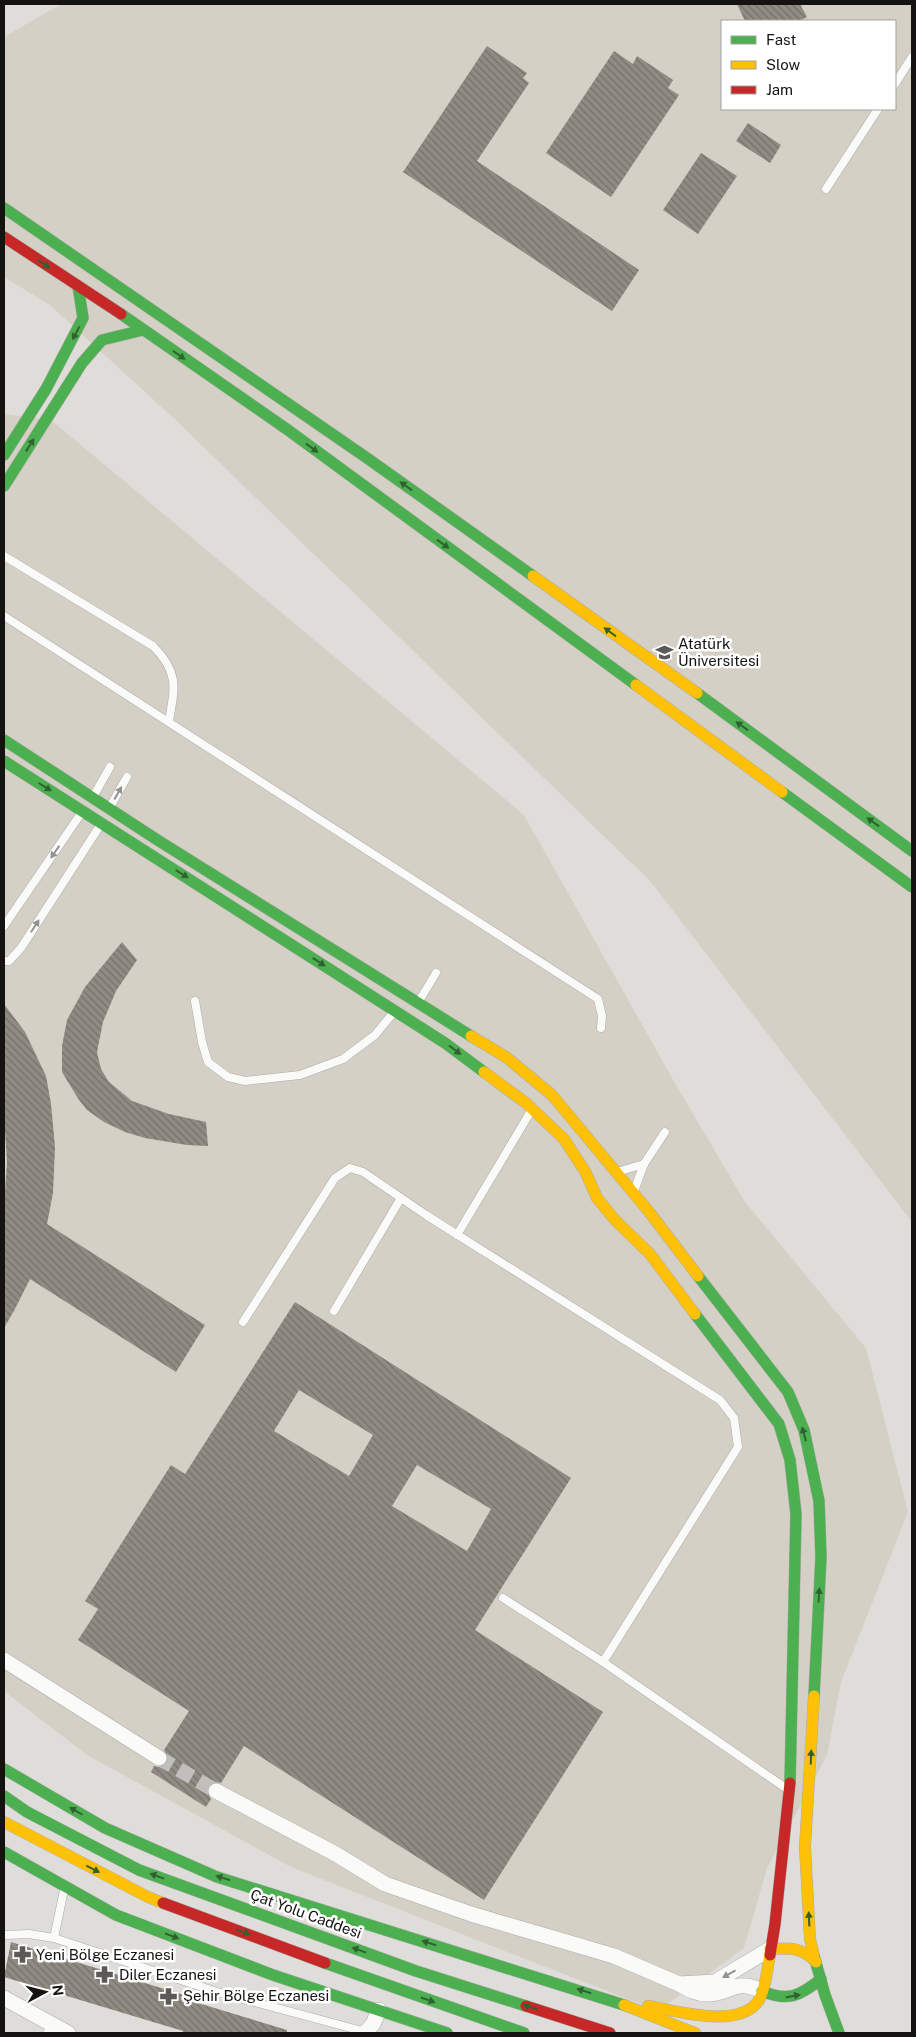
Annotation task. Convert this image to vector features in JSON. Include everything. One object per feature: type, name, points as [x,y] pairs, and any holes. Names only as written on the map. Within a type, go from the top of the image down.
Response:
[{"type":"main road","points":[[4,208],[375,464],[745,728],[912,851]]},
{"type":"main road","points":[[4,237],[288,430],[912,886]]},
{"type":"main road","points":[[4,455],[46,389],[83,318],[78,286]]},
{"type":"main road","points":[[4,486],[82,363],[102,340],[143,330]]},
{"type":"main road","points":[[4,740],[93,798],[506,1057],[552,1095],[634,1193],[788,1392],[804,1430],[819,1501],[821,1557],[809,1804],[805,1847],[810,1939],[839,2033]]},
{"type":"main road","points":[[4,761],[446,1043],[532,1109],[564,1139],[586,1174],[597,1198],[650,1254],[779,1424],[790,1460],[796,1514],[790,1791],[770,1949],[762,1991],[759,2000],[747,2014],[724,2018],[615,2001]]},
{"type":"main road","points":[[592,1188],[602,1178],[617,1172]]},
{"type":"main road","points":[[606,1209],[622,1205],[634,1193]]},
{"type":"main road","points":[[4,1769],[105,1828],[218,1877],[615,2001],[694,2033]]},
{"type":"main road","name":"Çat Yolu Caddesi","points":[[4,1796],[27,1812],[139,1870],[416,1970],[610,2033]]},
{"type":"main road","points":[[4,1822],[148,1898],[388,1986],[524,2033]]},
{"type":"main road","points":[[4,1852],[116,1915],[273,1975],[447,2033]]},
{"type":"main road","points":[[770,1949],[795,1948],[806,1950],[816,1962]]},
{"type":"main road","points":[[762,1991],[774,1997],[790,1997],[803,1994],[821,1979]]},
{"type":"street","points":[[4,1660],[159,1758]]},
{"type":"street","points":[[216,1791],[334,1853],[385,1884],[471,1914],[614,1956],[694,1992],[709,1994],[732,1987],[750,1985],[762,1991]]},
{"type":"street","points":[[679,1984],[715,1982],[770,1949]]},
{"type":"street","points":[[4,1998],[50,2029],[68,2033]]},
{"type":"street","points":[[365,2033],[373,2024],[379,2010]]},
{"type":"lane","points":[[896,82],[912,57]]},
{"type":"lane","points":[[826,190],[877,110]]},
{"type":"lane","points":[[4,556],[153,646],[166,659],[172,672],[174,690],[169,721]]},
{"type":"lane","points":[[4,616],[598,999],[602,1016],[601,1028]]},
{"type":"lane","points":[[4,926],[93,798],[110,767]]},
{"type":"lane","points":[[4,961],[9,961],[21,948],[101,823],[127,777]]},
{"type":"lane","points":[[418,1002],[436,973]]},
{"type":"lane","points":[[194,1001],[208,1062],[228,1077],[246,1081],[300,1075],[343,1059],[376,1035],[395,1011]]},
{"type":"lane","points":[[457,1235],[532,1109]]},
{"type":"lane","points":[[634,1193],[644,1164],[665,1132]]},
{"type":"lane","points":[[617,1172],[644,1164]]},
{"type":"lane","points":[[243,1322],[335,1178],[350,1168],[363,1172],[457,1235],[720,1400],[734,1418],[738,1447],[603,1662]]},
{"type":"lane","points":[[334,1311],[401,1198]]},
{"type":"lane","points":[[503,1598],[603,1662],[790,1791]]},
{"type":"lane","points":[[54,1938],[65,1886]]},
{"type":"lane","points":[[4,1935],[29,1934],[54,1938],[217,1992],[365,2033]]},
{"type":"shaded area","name":"Atatürk Üniversitesi","points":[[61,4],[912,4],[912,1222],[651,882],[181,425],[50,305],[4,277],[4,37]]},
{"type":"shaded area","points":[[4,414],[51,420],[524,815],[676,1085],[745,1202],[866,1348],[908,1512],[841,1682],[827,1755],[767,1868],[744,1948],[658,2011],[291,1867],[87,1755],[4,1691]]},
{"type":"building","points":[[737,4],[800,4],[807,17],[801,20],[745,20]]},
{"type":"building","points":[[487,46],[527,73],[523,78],[529,83],[477,161],[639,270],[612,311],[403,172]]},
{"type":"building","points":[[614,51],[633,64],[637,56],[673,80],[668,88],[679,95],[611,197],[546,153]]},
{"type":"building","points":[[748,123],[781,145],[770,163],[736,141]]},
{"type":"building","points":[[701,153],[737,176],[698,234],[663,210]]},
{"type":"building","points":[[122,942],[137,960],[116,991],[103,1022],[97,1052],[101,1069],[109,1082],[132,1101],[169,1114],[206,1122],[208,1146],[187,1145],[145,1138],[125,1132],[104,1122],[87,1110],[62,1072],[62,1046],[67,1020],[85,987]]},
{"type":"building","points":[[4,1004],[25,1032],[46,1076],[55,1147],[53,1193],[47,1224],[205,1325],[176,1372],[30,1279],[4,1328],[4,1207],[7,1162],[4,1114]]},
{"type":"building","points":[[295,1302],[571,1478],[475,1630],[603,1712],[484,1900],[244,1746],[221,1783],[215,1782],[208,1786],[207,1792],[211,1799],[206,1807],[151,1772],[154,1766],[159,1767],[167,1763],[168,1758],[164,1750],[189,1711],[78,1640],[98,1609],[85,1601],[171,1465],[185,1474]],"holes":[[[299,1390],[373,1435],[349,1476],[274,1431]],[[417,1465],[491,1509],[467,1551],[392,1506]]]},
{"type":"building","points":[[11,1942],[197,1999],[198,2003],[287,2030],[287,2033],[182,2033],[183,2031],[4,1977]]},
{"type":"tunnel","points":[[159,1758],[216,1791]]},
{"type":"traffic: fast","points":[[4,208],[367,458],[533,576]]},
{"type":"traffic: fast","points":[[4,455],[46,389],[83,318],[78,286]]},
{"type":"traffic: fast","points":[[121,314],[288,430],[636,685]]},
{"type":"traffic: fast","points":[[4,486],[82,363],[102,340],[143,330]]},
{"type":"traffic: fast","points":[[697,693],[912,851]]},
{"type":"traffic: fast","points":[[4,740],[159,841],[471,1036]]},
{"type":"traffic: fast","points":[[4,761],[445,1043],[484,1072]]},
{"type":"traffic: fast","points":[[782,792],[912,887]]},
{"type":"traffic: fast","points":[[698,1276],[788,1392],[804,1430],[819,1501],[821,1557],[814,1696]]},
{"type":"traffic: fast","points":[[695,1314],[779,1424],[790,1460],[796,1514],[790,1783]]},
{"type":"traffic: fast","points":[[4,1769],[105,1828],[217,1877],[624,2005]]},
{"type":"traffic: fast","points":[[4,1796],[27,1812],[139,1870],[416,1971],[526,2006]]},
{"type":"traffic: fast","points":[[4,1852],[116,1915],[273,1975],[447,2033]]},
{"type":"traffic: fast","points":[[814,1956],[825,1995],[839,2033]]},
{"type":"traffic: fast","points":[[325,1963],[524,2033]]},
{"type":"traffic: fast","points":[[762,1991],[779,1996],[793,1996],[807,1990],[821,1979]]},
{"type":"traffic: slow","points":[[533,576],[697,693]]},
{"type":"traffic: slow","points":[[636,685],[782,792]]},
{"type":"traffic: slow","points":[[471,1036],[506,1057],[552,1095],[650,1213],[698,1276]]},
{"type":"traffic: slow","points":[[484,1072],[526,1103],[564,1139],[586,1173],[597,1198],[615,1220],[650,1254],[695,1314]]},
{"type":"traffic: slow","points":[[814,1696],[805,1847],[810,1939],[814,1956]]},
{"type":"traffic: slow","points":[[4,1822],[163,1903]]},
{"type":"traffic: slow","points":[[770,1949],[801,1951],[816,1962]]},
{"type":"traffic: slow","points":[[648,2006],[707,2016],[738,2014],[750,2009],[759,2000],[761,1995],[770,1955]]},
{"type":"traffic: slow","points":[[624,2005],[695,2033]]},
{"type":"traffic: jam","points":[[4,237],[121,314]]},
{"type":"traffic: jam","points":[[770,1955],[790,1783]]},
{"type":"traffic: jam","points":[[163,1903],[325,1963]]},
{"type":"traffic: jam","points":[[526,2006],[610,2033]]},
{"type":"place","name":"Atatürk Üniversitesi","points":[[664,653]]},
{"type":"place","name":"Yeni Bölge Eczanesi","points":[[22,1955]]},
{"type":"place","name":"Diler Eczanesi","points":[[105,1975]]},
{"type":"place","name":"Şehir Bölge Eczanesi","points":[[169,1996]]}]
